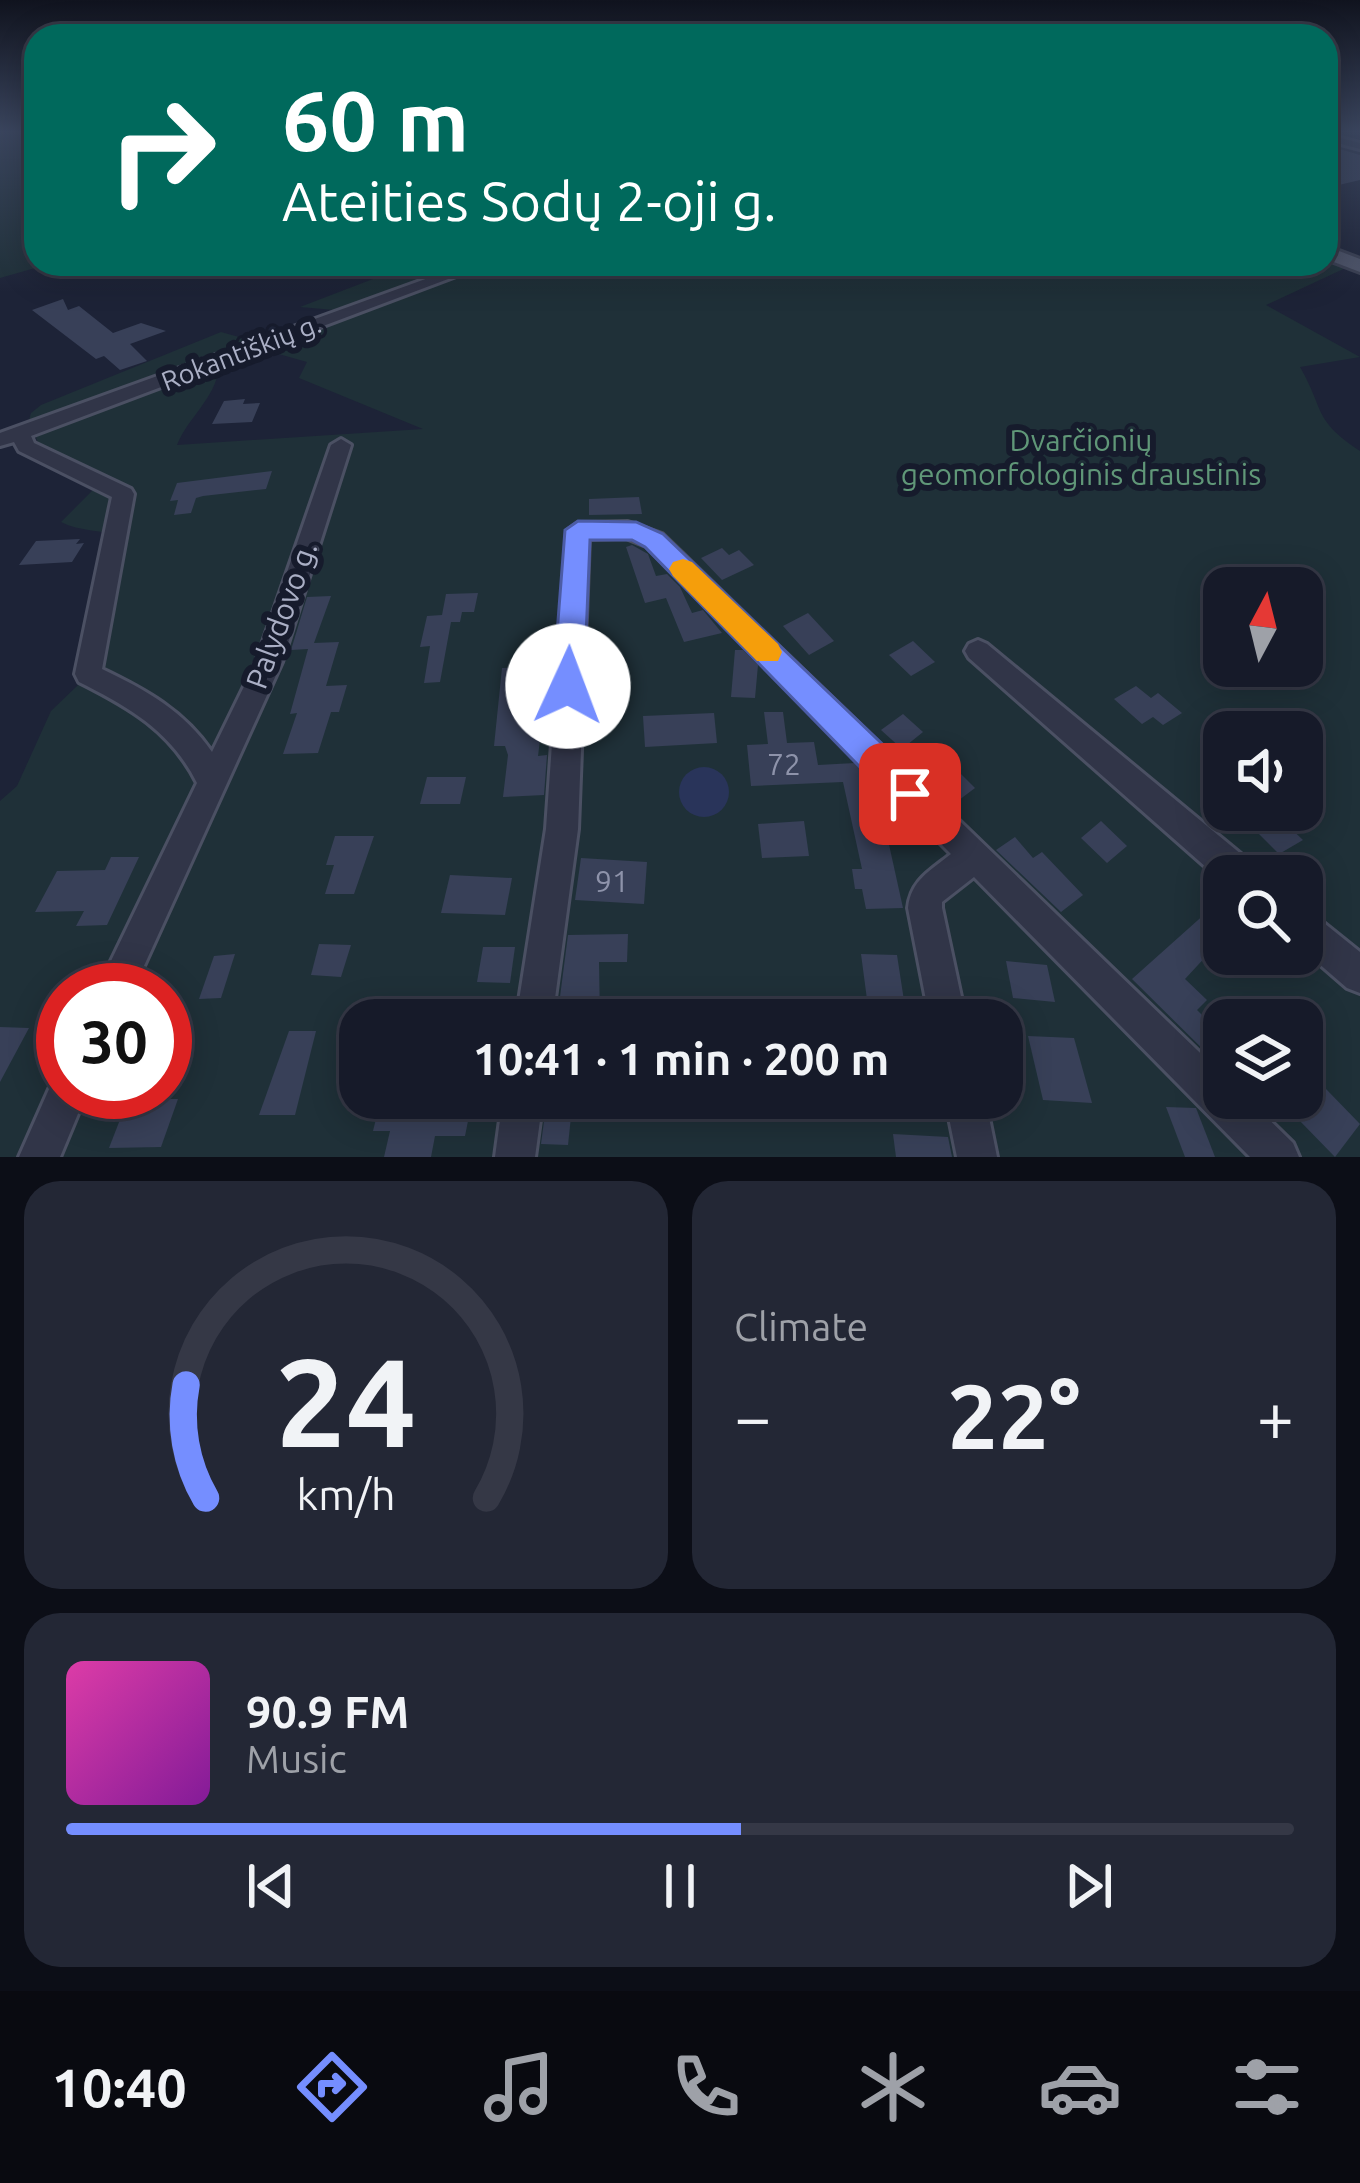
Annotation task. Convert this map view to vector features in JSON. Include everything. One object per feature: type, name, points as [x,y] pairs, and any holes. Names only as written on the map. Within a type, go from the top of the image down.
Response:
[{"type":"street","name":"Rokantiškių g.","points":[[10,437],[449,276]]},
{"type":"street","points":[[10,437],[122,494],[88,674],[147,703],[193,742],[211,780]]},
{"type":"street","name":"Palydovo g.","points":[[127,963],[268,662],[341,445]]},
{"type":"street","points":[[537,999],[562,829],[578,530],[628,530],[654,540],[1279,1157]]},
{"type":"street","points":[[978,651],[1216,855]]},
{"type":"street","points":[[944,999],[926,894],[974,857]]},
{"type":"street","points":[[1323,944],[1360,975]]},
{"type":"street","points":[[39,1157],[56,1119]]},
{"type":"street","points":[[515,1157],[520,1119]]},
{"type":"street","points":[[969,1119],[977,1157]]},
{"type":"green space","points":[[0,184],[24,184],[24,271],[0,278]]},
{"type":"green space","points":[[381,276],[430,276],[334,310],[300,307]]},
{"type":"green space","name":"Dvarčionių geomorfologinis draustinis","points":[[460,276],[1328,276],[1266,305],[1360,357],[1300,367],[1327,422],[1360,451],[1360,1157],[0,1157],[0,801],[17,786],[51,711],[100,664],[123,538],[61,522],[104,479],[39,445],[35,435],[211,369],[218,370],[212,389],[177,445],[423,429],[299,378],[307,362],[261,349]]},
{"type":"green space","points":[[221,332],[257,342],[28,423],[41,405]]},
{"type":"water","points":[[704,767],[722,774],[729,792],[722,810],[704,817],[686,810],[679,792],[686,774]]},
{"type":"building","points":[[63,299],[68,310],[79,306],[113,333],[141,323],[166,331],[130,344],[147,361],[120,370],[104,356],[96,359],[32,310]]},
{"type":"building","points":[[245,399],[243,404],[260,403],[252,422],[212,424],[224,401]]},
{"type":"building","points":[[272,471],[266,489],[203,496],[196,498],[191,513],[174,515],[178,500],[170,501],[177,483]]},
{"type":"building","points":[[639,497],[642,514],[589,515],[589,499]]},
{"type":"building","points":[[80,539],[76,544],[84,543],[72,562],[19,565],[36,541]]},
{"type":"building","points":[[632,545],[648,554],[656,576],[667,574],[680,587],[692,613],[703,610],[722,633],[684,642],[666,598],[645,603],[626,547]]},
{"type":"building","points":[[722,548],[729,555],[739,550],[754,565],[722,580],[701,558]]},
{"type":"building","points":[[478,593],[474,612],[462,612],[460,622],[451,622],[440,682],[424,683],[430,646],[420,647],[427,616],[442,615],[446,594]]},
{"type":"building","points":[[331,596],[314,643],[339,642],[326,686],[347,685],[339,712],[331,712],[318,753],[283,754],[297,713],[290,714],[308,649],[291,650],[307,597]]},
{"type":"building","points":[[808,613],[834,641],[809,655],[783,626]]},
{"type":"building","points":[[913,641],[935,662],[911,676],[889,655]]},
{"type":"building","points":[[735,650],[743,650],[758,665],[755,698],[731,697]]},
{"type":"building","points":[[524,667],[524,678],[548,676],[538,756],[547,755],[544,795],[503,797],[508,755],[505,746],[494,746],[502,668]]},
{"type":"building","points":[[1136,686],[1151,698],[1158,693],[1182,713],[1163,725],[1153,717],[1142,724],[1114,699]]},
{"type":"building","points":[[764,712],[783,712],[787,743],[814,742],[818,765],[855,763],[875,784],[894,840],[888,840],[903,908],[866,909],[862,889],[855,889],[852,869],[862,869],[843,782],[751,786],[747,745],[768,744]]},
{"type":"building","points":[[714,713],[717,743],[645,747],[643,716]]},
{"type":"building","points":[[903,714],[923,732],[902,749],[881,730]]},
{"type":"building","points":[[954,767],[975,788],[955,803],[934,780]]},
{"type":"building","points":[[427,777],[466,777],[460,804],[420,804]]},
{"type":"building","points":[[804,821],[809,856],[762,858],[758,824]]},
{"type":"building","points":[[1101,821],[1127,846],[1107,863],[1081,838]]},
{"type":"building","points":[[1256,831],[1294,831],[1303,840],[1279,854]]},
{"type":"building","points":[[335,836],[374,836],[354,894],[325,894],[334,865],[326,865]]},
{"type":"building","points":[[1015,837],[1033,858],[1042,852],[1083,895],[1061,912],[996,850]]},
{"type":"building","points":[[111,857],[139,857],[107,925],[76,926],[84,911],[35,912],[57,871],[105,870]]},
{"type":"building","points":[[581,858],[647,862],[644,904],[575,900]]},
{"type":"building","points":[[450,875],[512,878],[505,915],[441,913]]},
{"type":"building","points":[[1203,916],[1203,960],[1185,979],[1206,999],[1197,1010],[1203,1016],[1203,1049],[1132,979]]},
{"type":"building","points":[[628,934],[627,962],[599,962],[600,999],[560,999],[568,935]]},
{"type":"building","points":[[319,944],[351,945],[341,977],[311,975]]},
{"type":"building","points":[[483,947],[515,947],[510,983],[477,982]]},
{"type":"building","points":[[235,954],[221,998],[199,999],[214,956]]},
{"type":"building","points":[[861,954],[897,955],[904,999],[867,999]]},
{"type":"building","points":[[1006,961],[1047,965],[1055,1002],[1013,998]]},
{"type":"building","points":[[0,1027],[29,1028],[0,1082]]},
{"type":"building","points":[[289,1031],[316,1031],[295,1115],[259,1115]]},
{"type":"building","points":[[1028,1036],[1074,1038],[1092,1103],[1043,1100]]},
{"type":"building","points":[[1326,1089],[1360,1124],[1335,1157],[1298,1119],[1323,1119]]},
{"type":"building","points":[[1166,1107],[1196,1108],[1215,1157],[1185,1157]]},
{"type":"building","points":[[120,1119],[171,1119],[161,1147],[109,1148]]},
{"type":"building","points":[[376,1119],[468,1119],[465,1136],[435,1136],[431,1157],[384,1157],[390,1131],[373,1131]]},
{"type":"building","points":[[544,1119],[571,1119],[568,1145],[541,1144]]},
{"type":"building","points":[[893,1134],[948,1137],[952,1157],[896,1157]]},
{"type":"slow traffic","points":[[683,569],[767,652]]},
{"type":"route","points":[[568,686],[578,530],[636,531],[654,540],[910,794]]}]
